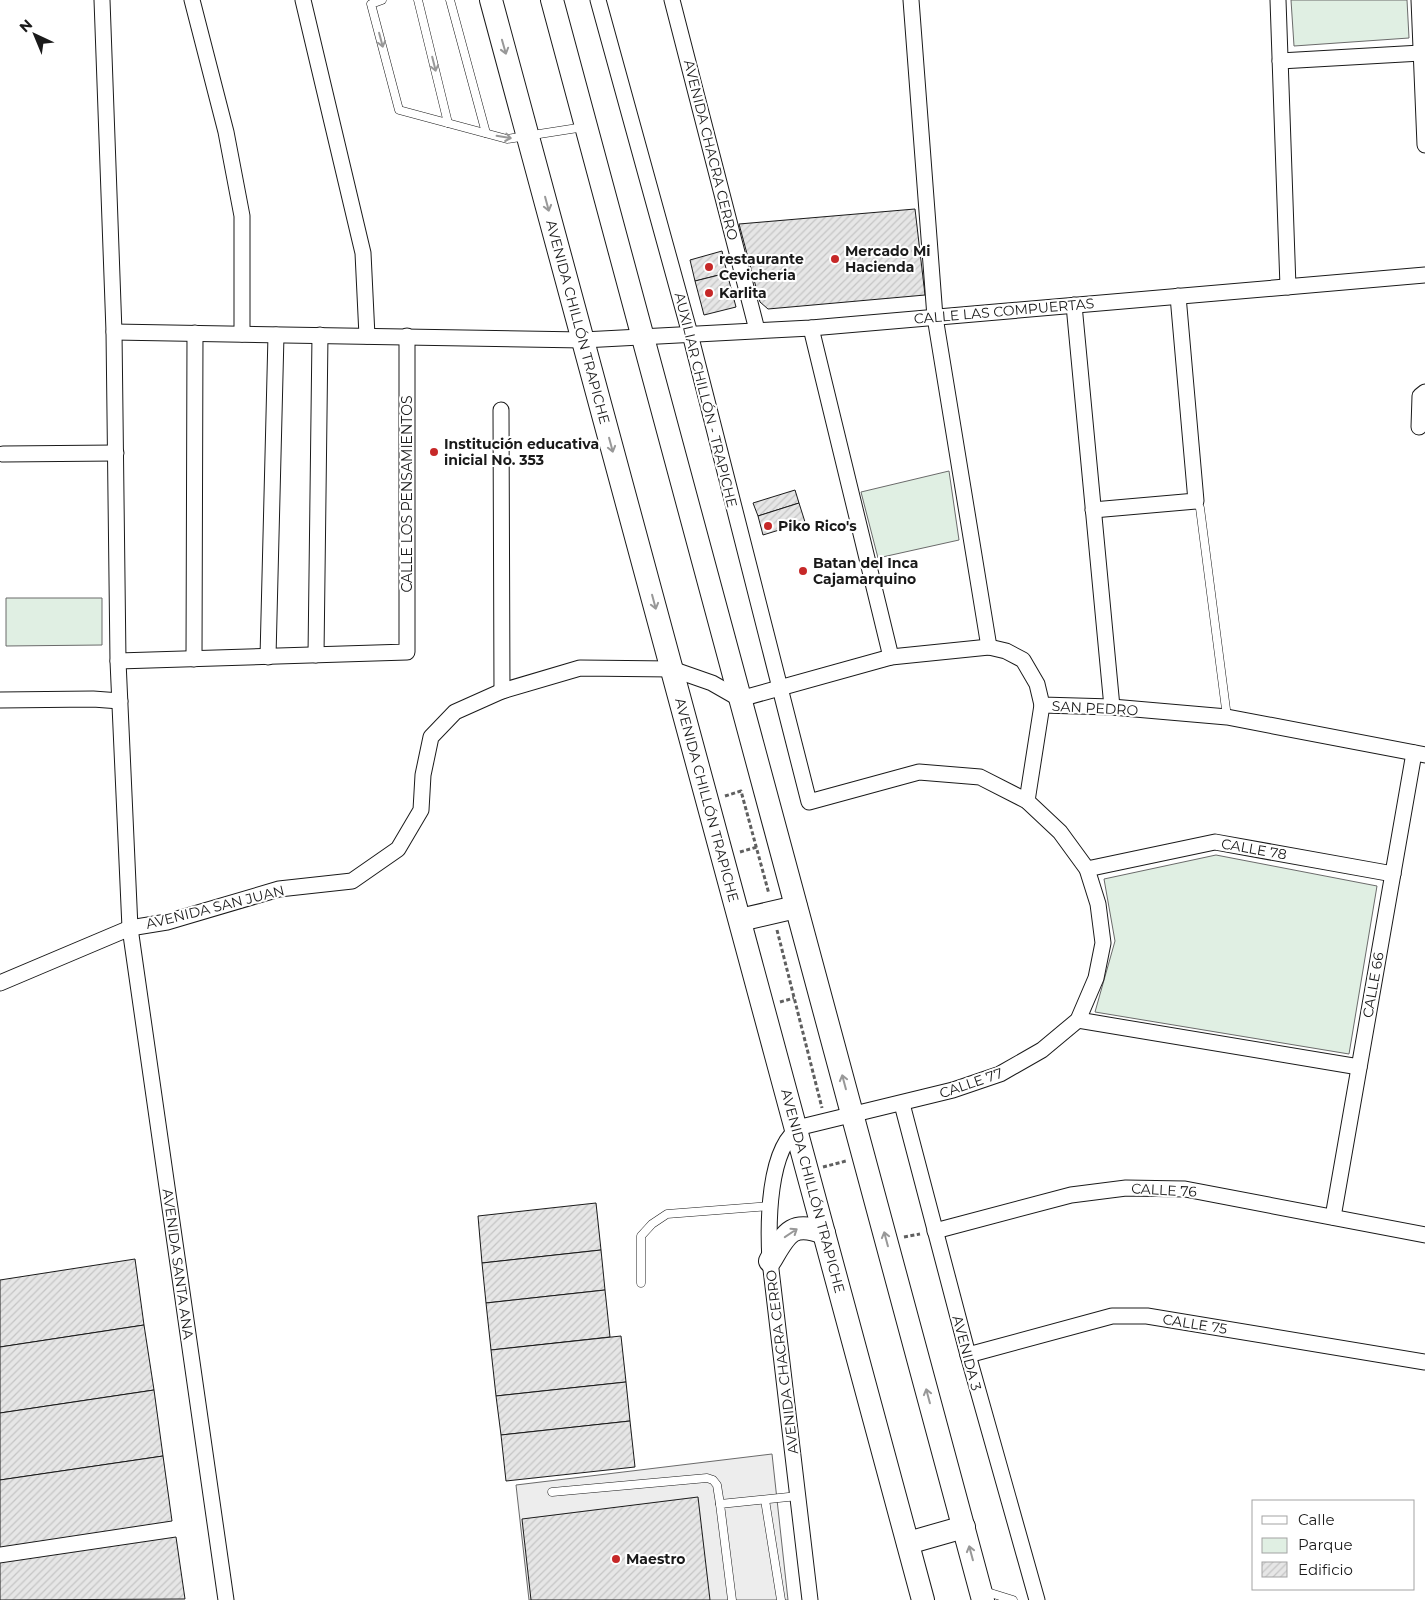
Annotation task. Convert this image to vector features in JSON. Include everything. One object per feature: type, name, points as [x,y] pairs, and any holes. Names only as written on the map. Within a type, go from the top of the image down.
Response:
[{"type":"main road","name":"AVENIDA CHILLÓN TRAPICHE","points":[[490,0],[529,136],[923,1600]]},
{"type":"main road","points":[[552,0],[982,1595]]},
{"type":"main road","points":[[740,920],[796,907]]},
{"type":"main road","points":[[770,1261],[785,1236],[795,1229],[803,1226],[824,1233]]},
{"type":"main road","points":[[908,1543],[964,1527]]},
{"type":"street","name":"AVENIDA SANTA ANA","points":[[102,0],[114,332],[118,661],[130,928],[226,1600]]},
{"type":"street","points":[[192,0],[226,132],[242,216],[242,334]]},
{"type":"street","points":[[303,0],[363,253],[367,336]]},
{"type":"street","name":"AUXILIAR CHILLÓN - TRAPICHE","points":[[598,0],[690,334],[809,802]]},
{"type":"street","name":"AVENIDA CHACRA CERRO","points":[[672,0],[757,330]]},
{"type":"street","points":[[911,0],[935,317],[989,647]]},
{"type":"street","points":[[1278,0],[1288,287]]},
{"type":"street","points":[[1419,0],[1425,145]]},
{"type":"street","points":[[1280,61],[1421,53]]},
{"type":"street","name":"CALLE LAS COMPUERTAS","points":[[114,332],[583,340],[810,328],[1425,275]]},
{"type":"street","points":[[1094,510],[1196,501],[1178,296]]},
{"type":"street","points":[[1074,305],[1112,707]]},
{"type":"street","points":[[810,328],[891,657]]},
{"type":"street","points":[[194,659],[195,333]]},
{"type":"street","points":[[268,657],[276,335]]},
{"type":"street","points":[[118,661],[316,655],[320,335]]},
{"type":"street","name":"CALLE LOS PENSAMIENTOS","points":[[316,655],[407,652],[407,336]]},
{"type":"street","points":[[1419,427],[1420,396],[1425,392]]},
{"type":"street","points":[[500,410],[502,691]]},
{"type":"street","points":[[3,454],[116,453]]},
{"type":"street","name":"SAN PEDRO","points":[[740,698],[891,657],[989,647],[1006,651],[1023,660],[1037,684],[1042,705],[1112,707],[1227,717],[1419,754]]},
{"type":"street","name":"AVENIDA SAN JUAN","points":[[0,983],[130,928],[168,922],[278,889],[352,881],[398,849],[421,810],[423,775],[431,737],[455,712],[502,691],[580,668],[672,669],[712,682],[740,698]]},
{"type":"street","points":[[0,700],[94,699],[120,701]]},
{"type":"street","points":[[1028,801],[1042,705]]},
{"type":"street","name":"CALLE 66","points":[[1333,1218],[1393,874],[1419,754]]},
{"type":"street","name":"CALLE 77","points":[[796,1130],[852,1113],[902,1104],[1000,1074],[1042,1050],[1078,1020],[1096,978],[1103,944],[1098,904],[1087,869],[1060,832],[1028,801],[980,777],[919,772],[809,802]]},
{"type":"street","name":"CALLE 78","points":[[1087,869],[1215,842],[1393,874]]},
{"type":"street","points":[[1078,1020],[1359,1067]]},
{"type":"street","name":"AVENIDA 3","points":[[902,1104],[968,1355],[1037,1600]]},
{"type":"street","name":"AVENIDA CHACRA CERRO","points":[[796,1130],[788,1139],[781,1156],[770,1206],[768,1230],[770,1261],[810,1600]]},
{"type":"street","name":"CALLE 76","points":[[935,1231],[1071,1195],[1126,1188],[1185,1189],[1425,1235]]},
{"type":"street","name":"CALLE 75","points":[[968,1355],[1112,1316],[1147,1316],[1425,1362]]},
{"type":"lane","points":[[382,0],[371,4],[400,110],[507,139],[586,126]]},
{"type":"lane","points":[[418,0],[448,123]]},
{"type":"lane","points":[[450,0],[486,133]]},
{"type":"lane","points":[[1196,501],[1200,508],[1227,717]]},
{"type":"lane","points":[[641,1283],[641,1236],[652,1224],[667,1214],[770,1206]]},
{"type":"lane","points":[[552,1492],[707,1478],[713,1480],[717,1486],[720,1504],[732,1600]]},
{"type":"lane","points":[[720,1504],[798,1496]]},
{"type":"lane","points":[[765,1500],[781,1600]]},
{"type":"lane","points":[[982,1595],[1013,1600]]},
{"type":"path","points":[[708,801],[741,791],[825,1120]]},
{"type":"path","points":[[808,1171],[864,1156]]},
{"type":"path","points":[[887,1241],[935,1231]]},
{"type":"green space","points":[[1291,0],[1407,0],[1409,38],[1294,46]]},
{"type":"green space","points":[[949,471],[959,540],[878,558],[861,492]]},
{"type":"green space","points":[[6,598],[102,598],[102,645],[6,646]]},
{"type":"green space","points":[[1216,855],[1377,886],[1349,1054],[1095,1012],[1115,941],[1104,879]]},
{"type":"shaded area","points":[[772,1454],[788,1600],[529,1600],[516,1485]]},
{"type":"building","name":"Mercado Mi Hacienda","points":[[915,209],[925,295],[768,309],[760,302],[739,224]]},
{"type":"building","name":"restaurante Cevicheria","points":[[722,251],[727,273],[695,281],[690,260]]},
{"type":"building","points":[[727,273],[736,307],[704,315],[695,281]]},
{"type":"building","points":[[795,490],[799,503],[758,516],[753,503]]},
{"type":"building","points":[[799,503],[805,522],[763,535],[758,516]]},
{"type":"building","points":[[596,1203],[601,1250],[482,1263],[478,1216]]},
{"type":"building","points":[[601,1250],[605,1290],[486,1303],[482,1263]]},
{"type":"building","points":[[135,1259],[144,1325],[0,1347],[0,1280]]},
{"type":"building","points":[[605,1290],[610,1337],[491,1350],[486,1303]]},
{"type":"building","points":[[144,1325],[154,1390],[0,1413],[0,1347]]},
{"type":"building","points":[[621,1336],[626,1382],[496,1396],[491,1350]]},
{"type":"building","points":[[626,1382],[630,1421],[501,1435],[496,1396]]},
{"type":"building","points":[[154,1390],[163,1456],[0,1480],[0,1413]]},
{"type":"building","points":[[630,1421],[635,1467],[506,1481],[501,1435]]},
{"type":"building","points":[[163,1456],[172,1521],[0,1547],[0,1480]]},
{"type":"building","name":"Maestro","points":[[698,1497],[710,1600],[531,1600],[522,1519]]},
{"type":"building","points":[[176,1537],[185,1599],[0,1600],[0,1563]]},
{"type":"place","name":"Mercado Mi Hacienda","points":[[835,259]]},
{"type":"place","name":"restaurante Cevicheria","points":[[709,267]]},
{"type":"place","name":"Karlita","points":[[709,293]]},
{"type":"place","name":"Institución educativa inicial No. 353","points":[[434,452]]},
{"type":"place","name":"Piko Rico's","points":[[768,526]]},
{"type":"place","name":"Batan del Inca Cajamarquino","points":[[803,571]]},
{"type":"place","name":"Maestro","points":[[616,1559]]}]
